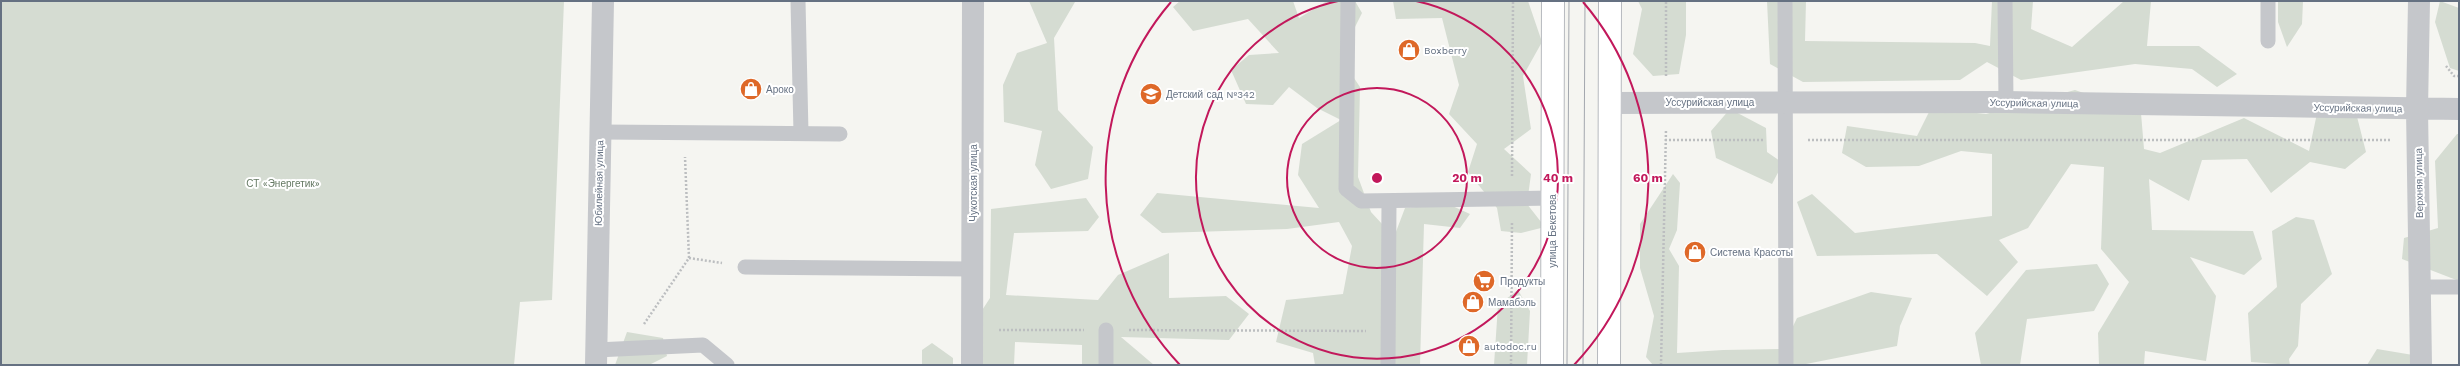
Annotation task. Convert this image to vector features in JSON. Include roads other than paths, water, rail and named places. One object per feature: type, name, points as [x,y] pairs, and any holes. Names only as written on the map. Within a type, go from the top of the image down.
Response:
[{"type":"main road","name":"улица Бекетова","points":[[1552,365],[1553,1]]},
{"type":"main road","points":[[1609,365],[1610,1]]},
{"type":"street","name":"Юбилейная улица","points":[[596,358],[603,1]]},
{"type":"street","name":"Чукотская улица","points":[[972,365],[974,1]]},
{"type":"street","name":"Верхняя улица","points":[[2419,1],[2418,140],[2421,365]]},
{"type":"street","name":"Уссурийская улица","points":[[1610,103],[2006,102],[2418,110],[2459,109]]},
{"type":"lane","points":[[798,1],[801,133]]},
{"type":"lane","points":[[1348,1],[1346,189],[1361,201],[1552,198]]},
{"type":"lane","points":[[1784,1],[1786,102],[1786,365]]},
{"type":"lane","points":[[2005,1],[2006,102]]},
{"type":"lane","points":[[2268,1],[2268,41]]},
{"type":"lane","points":[[600,132],[840,134]]},
{"type":"lane","points":[[1388,365],[1389,201]]},
{"type":"lane","points":[[744,267],[973,269]]},
{"type":"lane","points":[[2421,287],[2459,287]]},
{"type":"lane","points":[[1106,330],[1106,365]]},
{"type":"lane","points":[[596,358],[627,348],[703,345],[727,365]]},
{"type":"tram line","points":[[1567,365],[1569,1]]},
{"type":"tram line","points":[[1583,365],[1585,1]]},
{"type":"place","name":"Boxberry","points":[[1409,50]]},
{"type":"place","name":"Ароко","points":[[751,89]]},
{"type":"place","name":"Детский сад №342","points":[[1151,94]]},
{"type":"place","name":"Система Красоты","points":[[1695,252]]},
{"type":"place","name":"Продукты","points":[[1484,281]]},
{"type":"place","name":"Мамабэль","points":[[1473,302]]},
{"type":"place","name":"autodoc.ru","points":[[1469,346]]},
{"type":"park label","name":"СТ «Энергетик»","points":[[283,183]]}]
